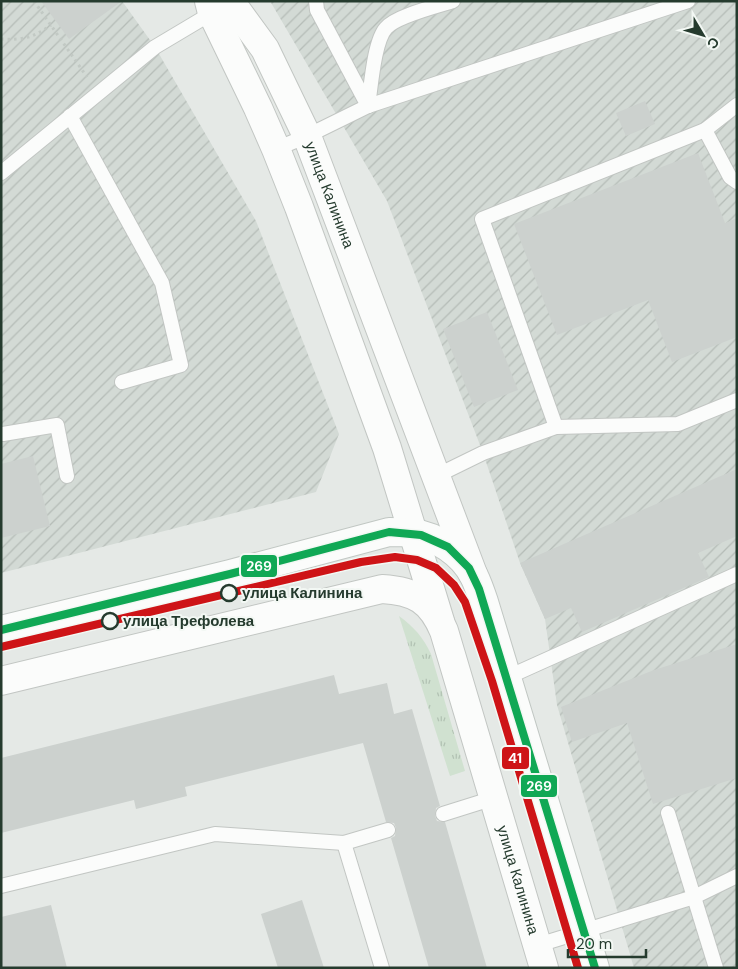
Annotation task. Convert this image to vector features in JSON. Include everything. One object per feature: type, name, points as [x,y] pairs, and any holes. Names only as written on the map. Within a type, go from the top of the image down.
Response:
[{"type":"street","name":"улица Калинина","points":[[217,5],[265,49],[306,136],[484,602],[595,968]]},
{"type":"street","name":"улица Калинина","points":[[217,5],[276,149],[387,448],[541,956]]},
{"type":"street","points":[[1,681],[382,589],[406,581],[424,568],[444,544],[446,524],[440,487]]},
{"type":"street","points":[[1,630],[230,574],[389,532],[413,532],[433,538],[444,544],[458,556],[474,575]]},
{"type":"street","name":"улица Калинина","points":[[382,589],[401,590],[418,597],[431,607],[440,621]]},
{"type":"lane","points":[[316,1],[317,10],[368,106]]},
{"type":"lane","points":[[368,106],[379,40],[386,27],[398,19],[453,1]]},
{"type":"lane","points":[[276,149],[368,106],[679,3]]},
{"type":"lane","points":[[1,173],[155,47],[217,5]]},
{"type":"lane","points":[[556,427],[482,219],[704,130],[737,105]]},
{"type":"lane","points":[[70,116],[162,283],[181,364],[122,382]]},
{"type":"lane","points":[[704,130],[730,177],[737,182]]},
{"type":"lane","points":[[440,487],[483,453],[556,427],[678,424],[737,400]]},
{"type":"lane","points":[[2,432],[57,425],[67,476]]},
{"type":"lane","points":[[508,677],[737,574]]},
{"type":"lane","points":[[443,814],[494,798]]},
{"type":"lane","points":[[668,813],[716,968]]},
{"type":"lane","points":[[1,886],[215,834],[344,843],[388,830]]},
{"type":"lane","points":[[344,843],[382,968]]},
{"type":"lane","points":[[541,956],[584,931],[694,897],[737,876]]},
{"type":"path","points":[[34,1],[98,93]]},
{"type":"path","points":[[1,39],[21,40],[37,36],[51,25]]},
{"type":"shaded area","points":[[1,1],[122,1],[155,47],[256,221],[339,434],[316,492],[1,573]]},
{"type":"shaded area","points":[[270,1],[737,1],[737,968],[634,968],[557,705],[545,619],[520,563],[483,453],[387,201]]},
{"type":"green space","points":[[399,616],[418,633],[431,654],[465,771],[450,776]]},
{"type":"building","points":[[41,1],[122,1],[69,39]]},
{"type":"building","points":[[645,101],[655,124],[626,136],[616,113]]},
{"type":"building","points":[[698,153],[725,223],[737,218],[737,337],[672,362],[648,300],[557,335],[514,224]]},
{"type":"building","points":[[487,312],[518,390],[474,407],[443,329]]},
{"type":"building","points":[[33,456],[50,526],[1,538],[1,464]]},
{"type":"building","points":[[737,469],[737,536],[698,553],[709,577],[582,632],[571,608],[545,619],[520,563]]},
{"type":"building","points":[[737,644],[737,778],[653,804],[627,723],[572,742],[561,707],[654,670]]},
{"type":"building","points":[[334,675],[339,694],[387,683],[394,714],[412,709],[440,806],[436,808],[435,816],[437,821],[445,822],[487,968],[429,968],[391,838],[395,836],[396,828],[394,823],[386,822],[363,743],[185,787],[187,796],[136,809],[134,800],[1,833],[1,758]]},
{"type":"building","points":[[302,900],[324,968],[278,968],[261,914]]},
{"type":"building","points":[[51,905],[67,968],[1,968],[1,917]]},
{"type":"transit line","name":"269","points":[[1,630],[230,574],[389,532],[421,535],[448,547],[469,568],[479,589],[595,968]]},
{"type":"transit line","name":"41","points":[[1,647],[361,562],[395,557],[417,560],[436,568],[454,585],[465,602],[492,681],[578,968]]},
{"type":"place","name":"улица Калинина","points":[[229,593]]},
{"type":"place","name":"улица Трефолева","points":[[110,621]]}]
